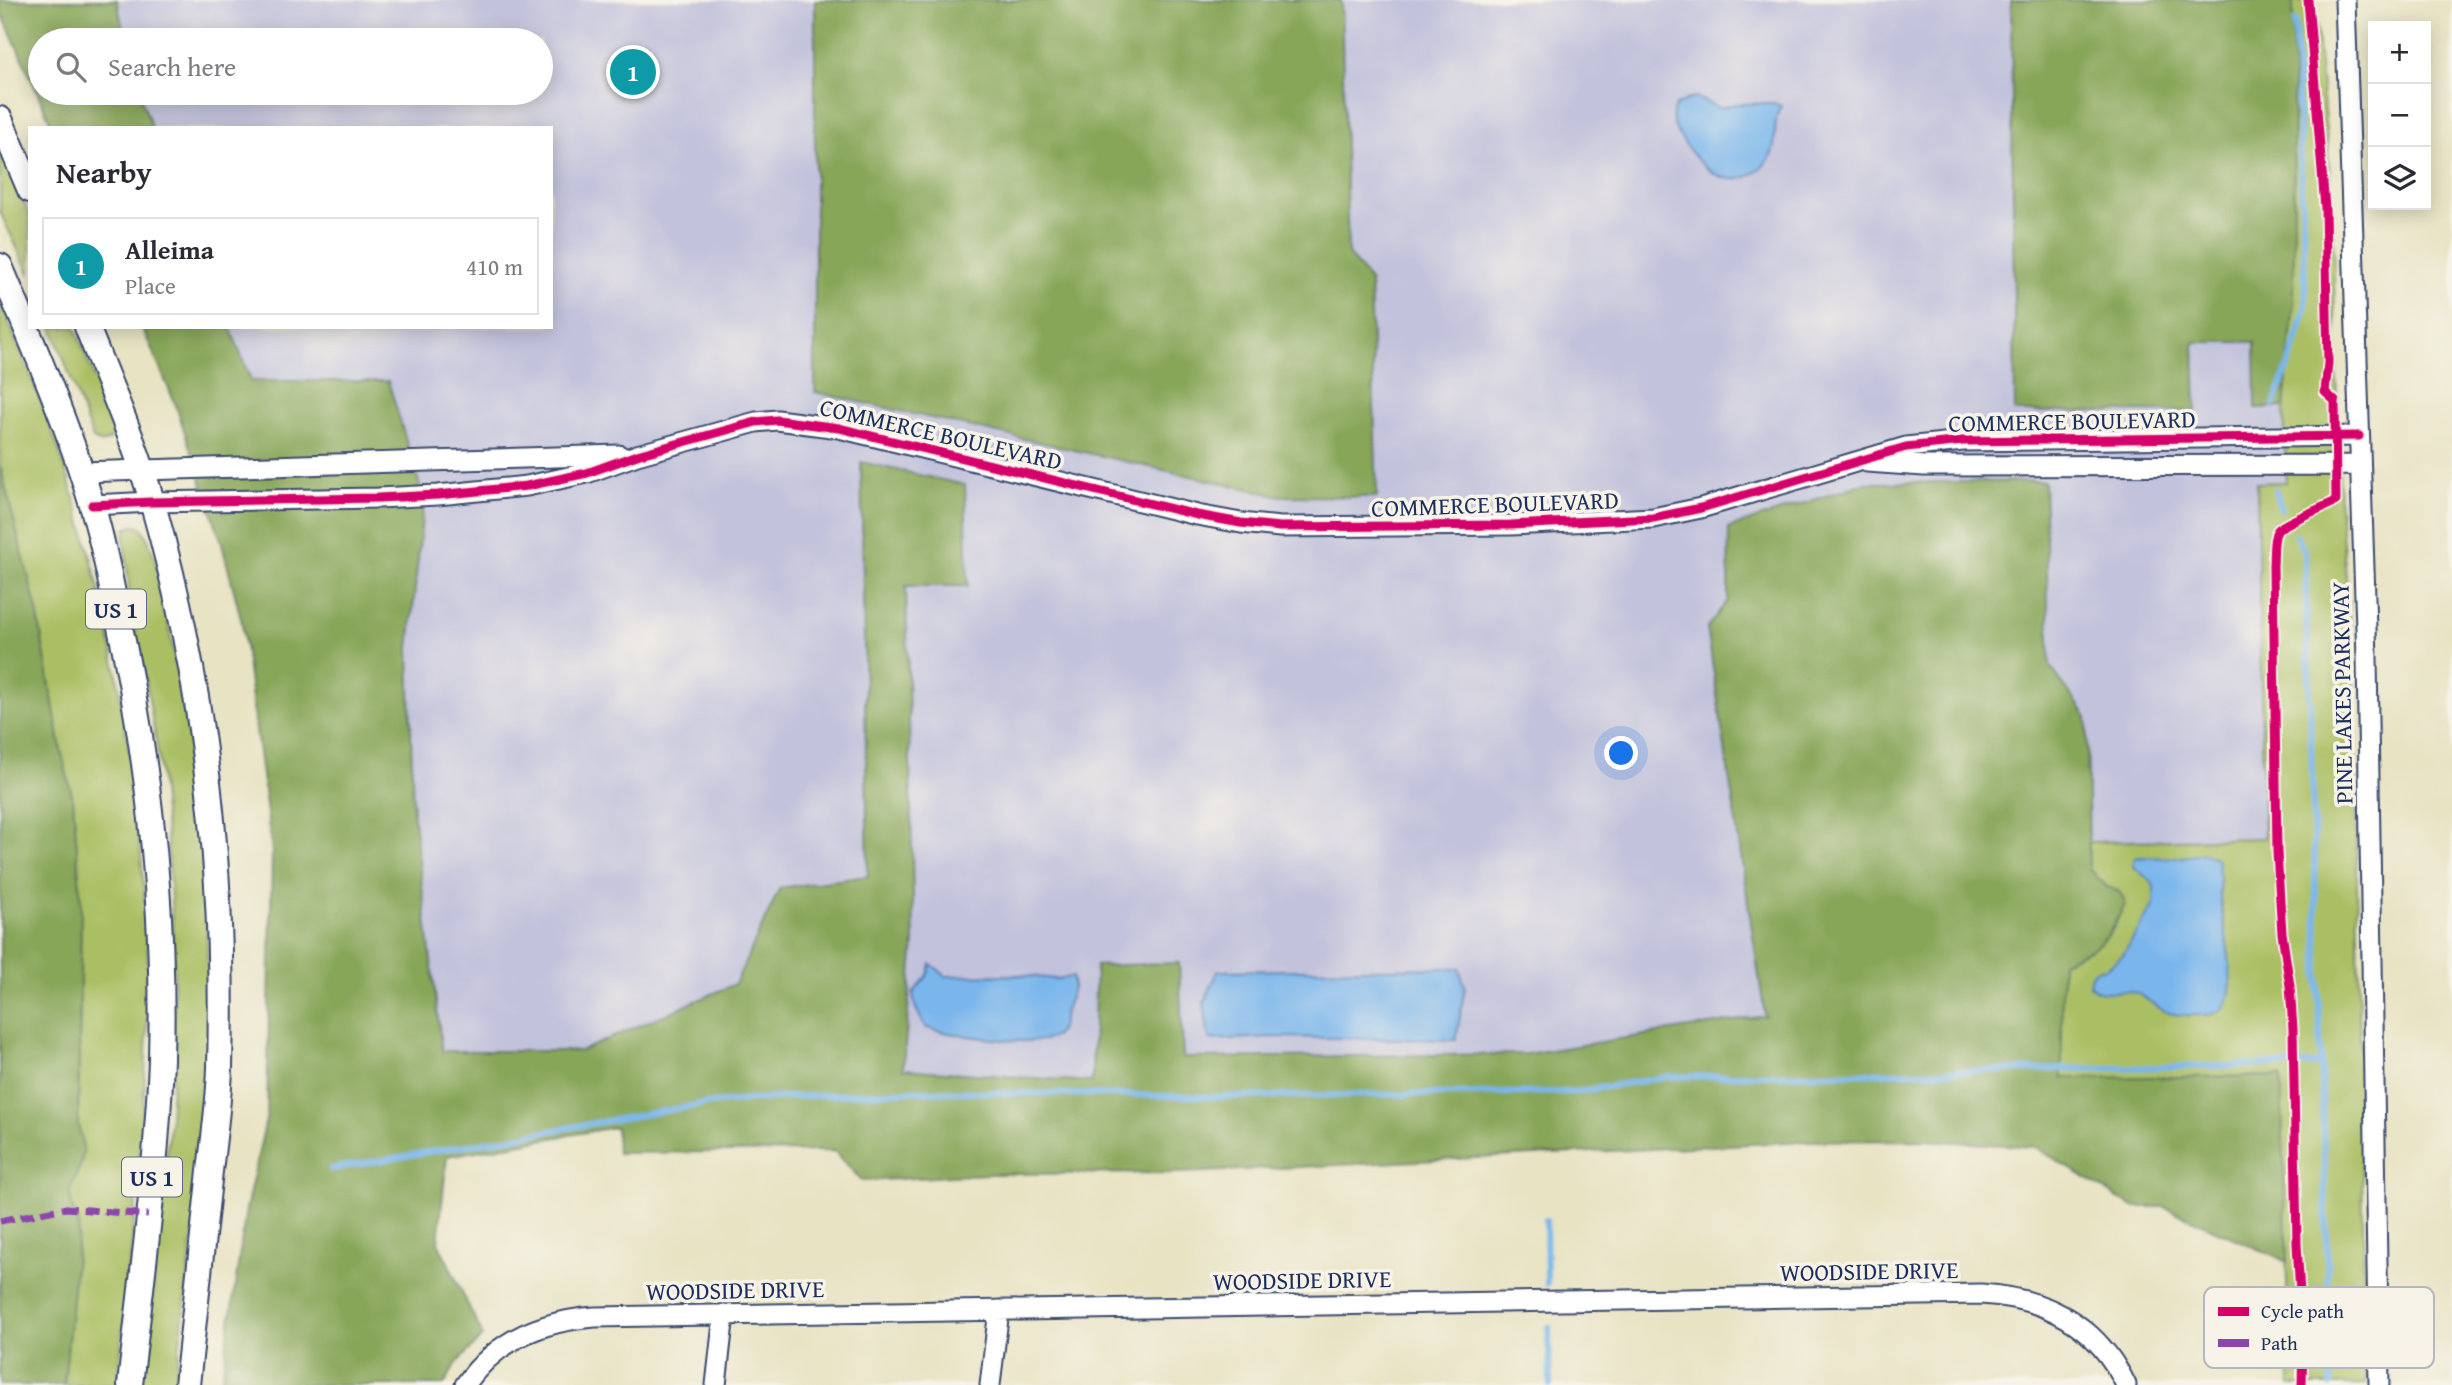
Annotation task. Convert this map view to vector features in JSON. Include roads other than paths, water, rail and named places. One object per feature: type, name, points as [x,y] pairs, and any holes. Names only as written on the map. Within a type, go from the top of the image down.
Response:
[{"type":"main road","points":[[0,119],[28,185]]},
{"type":"main road","name":"US 1","points":[[0,266],[30,338],[92,505],[123,636],[139,723],[158,877],[161,993],[156,1136],[130,1385]]},
{"type":"main road","name":"US 1","points":[[88,329],[152,502],[170,568],[200,709],[214,821],[218,884],[220,1070],[187,1385]]},
{"type":"street","name":"PINE LAKES PARKWAY","points":[[2345,0],[2367,658],[2377,1287]]},
{"type":"street","name":"COMMERCE BOULEVARD","points":[[637,455],[756,422],[786,420],[839,428],[1197,515],[1251,525],[1504,525],[1653,518],[1701,508],[1906,447],[1963,441],[2359,436]]},
{"type":"street","points":[[81,472],[140,468],[637,455]]},
{"type":"street","points":[[92,505],[456,494],[546,483],[637,455]]},
{"type":"street","points":[[456,494],[459,460]]},
{"type":"street","name":"COMMERCE BOULEVARD","points":[[1855,462],[1952,466],[2360,465]]},
{"type":"street","name":"WOODSIDE DRIVE","points":[[464,1385],[481,1364],[501,1347],[529,1331],[548,1324],[595,1317],[1998,1295],[2038,1303],[2071,1320],[2104,1350],[2126,1385]]},
{"type":"street","points":[[990,1385],[999,1310]]},
{"type":"street","points":[[716,1385],[724,1314]]},
{"type":"water","points":[[1696,98],[1720,108],[1736,104],[1774,103],[1781,106],[1776,120],[1773,150],[1766,163],[1755,173],[1733,179],[1722,177],[1703,165],[1679,136],[1672,117],[1675,106]]},
{"type":"water","points":[[2205,853],[2216,858],[2218,863],[2230,974],[2228,999],[2224,1007],[2209,1015],[2172,1014],[2134,992],[2100,991],[2089,985],[2091,974],[2095,970],[2106,968],[2123,955],[2154,904],[2154,887],[2151,881],[2134,867],[2134,859],[2177,858]]},
{"type":"water","points":[[931,964],[946,976],[1021,975],[1055,979],[1072,977],[1073,988],[1059,1032],[1044,1040],[1029,1041],[970,1036],[925,1027],[915,1006],[913,993],[928,975]]},
{"type":"water","points":[[1459,968],[1465,987],[1456,1040],[1272,1037],[1209,1040],[1204,1002],[1218,971]]},
{"type":"waterway","points":[[2274,405],[2295,347],[2306,306],[2295,21]]},
{"type":"waterway","points":[[2276,490],[2281,509]]},
{"type":"waterway","points":[[2296,536],[2305,552],[2328,1287]]},
{"type":"waterway","points":[[331,1169],[704,1104],[788,1097],[916,1091],[1218,1097],[1575,1092],[1666,1077],[2321,1064]]},
{"type":"waterway","points":[[1546,1220],[1547,1284]]},
{"type":"waterway","points":[[1549,1327],[1550,1385]]},
{"type":"waterway","points":[[2330,1368],[2331,1385]]},
{"type":"place","name":"Alleima","points":[[633,72]]}]
